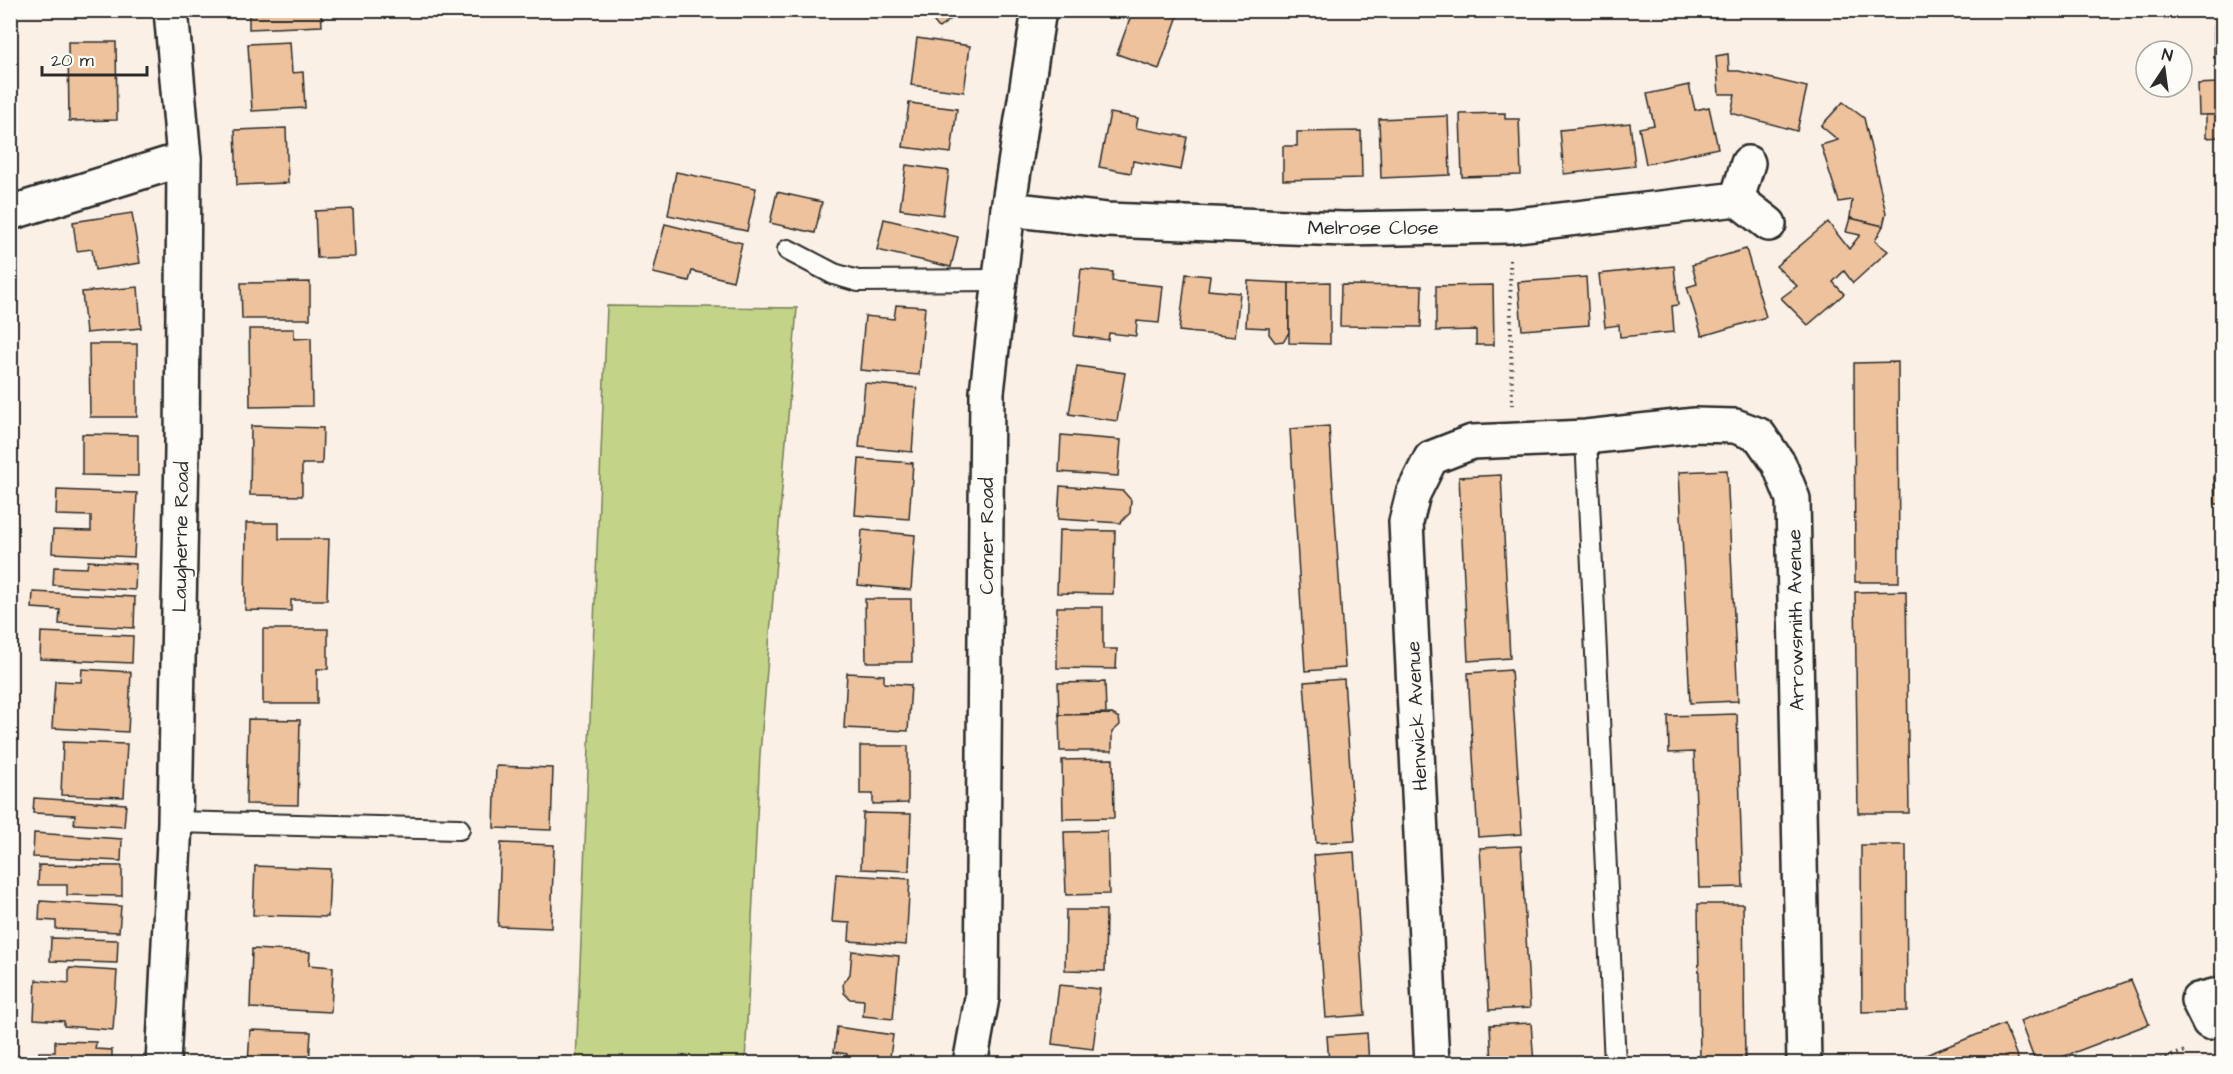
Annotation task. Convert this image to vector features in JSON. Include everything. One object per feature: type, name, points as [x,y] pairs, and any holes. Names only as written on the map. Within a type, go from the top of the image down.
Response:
[{"type":"street","name":"Laugherne Road","points":[[163,1064],[175,822],[182,450],[184,159],[171,10]]},
{"type":"street","name":"Comer Road","points":[[970,1064],[982,998],[987,392],[1008,209],[1039,10]]},
{"type":"street","points":[[10,213],[184,159]]},
{"type":"street","points":[[1748,163],[1737,199],[1769,224]]},
{"type":"street","name":"Melrose Close","points":[[1008,209],[1106,220],[1344,229],[1509,226],[1737,199]]},
{"type":"street","name":"Arrowsmith Avenue","points":[[1512,439],[1586,437],[1695,425],[1735,426],[1759,435],[1779,464],[1793,499],[1804,1064]]},
{"type":"street","name":"Henwick Avenue","points":[[1432,1064],[1406,522],[1413,494],[1431,458],[1472,442],[1512,439]]},
{"type":"lane","points":[[788,250],[834,274],[858,281],[1000,280]]},
{"type":"lane","points":[[1586,437],[1615,1064]]},
{"type":"lane","points":[[175,822],[459,829]]},
{"type":"path","points":[[1509,226],[1512,439]]},
{"type":"green space","points":[[607,306],[797,308],[760,754],[745,1063],[576,1063]]},
{"type":"building","points":[[249,10],[321,10],[322,26],[249,29]]},
{"type":"building","points":[[924,10],[963,10],[939,28]]},
{"type":"building","points":[[1133,10],[1180,10],[1159,69],[1117,54]]},
{"type":"building","points":[[2214,26],[2222,26],[2222,58],[2214,58]]},
{"type":"building","points":[[917,38],[970,46],[964,92],[911,85]]},
{"type":"building","points":[[68,42],[116,42],[117,120],[69,121]]},
{"type":"building","points":[[290,42],[292,73],[303,72],[305,108],[252,111],[248,44]]},
{"type":"building","points":[[1728,54],[1729,71],[1739,71],[1807,87],[1797,131],[1731,113],[1735,94],[1719,94],[1716,56]]},
{"type":"building","points":[[2216,74],[2222,74],[2222,115],[2199,115],[2198,84],[2217,83]]},
{"type":"building","points":[[1689,85],[1695,110],[1709,107],[1718,148],[1646,164],[1639,128],[1654,125],[1647,94]]},
{"type":"building","points":[[1843,102],[1864,118],[1886,213],[1883,226],[1850,218],[1852,200],[1839,202],[1821,145],[1838,140],[1821,126]]},
{"type":"building","points":[[909,103],[957,109],[951,153],[903,147]]},
{"type":"building","points":[[1110,113],[1138,118],[1136,128],[1187,137],[1181,170],[1133,161],[1131,173],[1099,167]]},
{"type":"building","points":[[1505,113],[1505,119],[1519,119],[1521,175],[1462,177],[1460,114]]},
{"type":"building","points":[[2206,115],[2222,115],[2222,137],[2206,138]]},
{"type":"building","points":[[1448,116],[1450,175],[1381,178],[1379,119]]},
{"type":"building","points":[[1630,123],[1635,166],[1564,174],[1560,130]]},
{"type":"building","points":[[286,128],[288,183],[237,185],[235,130]]},
{"type":"building","points":[[1361,131],[1362,178],[1283,180],[1283,146],[1297,146],[1297,132]]},
{"type":"building","points":[[906,165],[949,171],[943,215],[900,209]]},
{"type":"building","points":[[676,172],[756,188],[747,231],[668,215]]},
{"type":"building","points":[[777,192],[822,202],[815,233],[770,223]]},
{"type":"building","points":[[353,209],[355,257],[317,258],[315,211]]},
{"type":"building","points":[[132,213],[140,263],[95,270],[92,249],[77,251],[73,222]]},
{"type":"building","points":[[1850,218],[1883,226],[1875,241],[1888,251],[1853,283],[1844,271],[1833,282],[1844,294],[1808,325],[1781,298],[1797,286],[1776,266],[1828,222],[1849,249],[1860,235],[1846,232]]},
{"type":"building","points":[[884,219],[958,237],[951,267],[877,250]]},
{"type":"building","points":[[665,224],[742,243],[733,281],[692,271],[689,281],[653,273]]},
{"type":"building","points":[[1746,249],[1766,317],[1702,336],[1687,287],[1697,284],[1692,265]]},
{"type":"building","points":[[1674,266],[1678,305],[1672,306],[1674,332],[1620,337],[1619,325],[1605,327],[1599,274]]},
{"type":"building","points":[[1081,269],[1113,272],[1112,281],[1163,286],[1159,323],[1137,321],[1136,336],[1109,333],[1108,340],[1074,336]]},
{"type":"building","points":[[1186,274],[1210,276],[1208,290],[1240,293],[1235,337],[1179,331]]},
{"type":"building","points":[[1586,277],[1589,325],[1522,330],[1518,282]]},
{"type":"building","points":[[1248,281],[1289,283],[1289,332],[1284,341],[1275,342],[1269,334],[1269,328],[1246,327]]},
{"type":"building","points":[[310,282],[310,319],[242,319],[241,283]]},
{"type":"building","points":[[1330,282],[1330,344],[1289,343],[1289,283]]},
{"type":"building","points":[[1341,285],[1422,286],[1421,327],[1340,326]]},
{"type":"building","points":[[1493,285],[1494,345],[1476,345],[1476,330],[1436,331],[1436,286]]},
{"type":"building","points":[[138,287],[141,328],[86,333],[82,292]]},
{"type":"building","points":[[10,291],[16,323],[10,324]]},
{"type":"building","points":[[896,305],[925,307],[919,375],[860,370],[865,316],[894,319]]},
{"type":"building","points":[[2216,318],[2222,318],[2222,340],[2216,340]]},
{"type":"building","points":[[249,329],[294,329],[294,339],[311,338],[312,406],[250,407]]},
{"type":"building","points":[[89,344],[137,344],[137,417],[90,417]]},
{"type":"building","points":[[1898,362],[1899,582],[1855,582],[1854,363]]},
{"type":"building","points":[[1077,366],[1125,373],[1117,421],[1069,414]]},
{"type":"building","points":[[865,383],[917,388],[912,452],[859,447]]},
{"type":"building","points":[[251,426],[323,428],[322,464],[302,464],[302,496],[250,495]]},
{"type":"building","points":[[1329,426],[1345,668],[1305,671],[1290,429]]},
{"type":"building","points":[[82,434],[138,435],[138,476],[82,475]]},
{"type":"building","points":[[1061,435],[1121,440],[1118,476],[1059,472]]},
{"type":"building","points":[[859,459],[913,463],[909,519],[855,515]]},
{"type":"building","points":[[1727,470],[1738,701],[1690,703],[1679,472]]},
{"type":"building","points":[[1501,475],[1510,658],[1468,661],[1459,477]]},
{"type":"building","points":[[2214,477],[2222,477],[2222,504],[2215,504]]},
{"type":"building","points":[[1060,486],[1123,491],[1131,500],[1130,513],[1120,523],[1058,519]]},
{"type":"building","points":[[57,490],[137,493],[134,557],[52,553],[53,530],[91,531],[91,516],[56,515]]},
{"type":"building","points":[[246,523],[279,523],[279,539],[329,539],[327,600],[291,600],[291,611],[245,610]]},
{"type":"building","points":[[862,530],[915,535],[911,590],[858,585]]},
{"type":"building","points":[[1059,530],[1115,531],[1113,594],[1057,593]]},
{"type":"building","points":[[88,561],[136,564],[135,590],[53,585],[54,567],[87,568]]},
{"type":"building","points":[[1906,591],[1909,813],[1858,813],[1855,592]]},
{"type":"building","points":[[33,592],[135,597],[134,628],[59,624],[60,610],[32,608]]},
{"type":"building","points":[[865,599],[911,599],[912,662],[866,662]]},
{"type":"building","points":[[1057,607],[1103,607],[1103,649],[1117,649],[1116,669],[1057,668]]},
{"type":"building","points":[[263,629],[328,629],[328,669],[317,669],[317,704],[263,704]]},
{"type":"building","points":[[41,632],[133,636],[132,663],[40,659]]},
{"type":"building","points":[[82,669],[131,672],[128,732],[52,728],[55,681],[81,682]]},
{"type":"building","points":[[1511,670],[1522,834],[1478,837],[1468,673]]},
{"type":"building","points":[[847,673],[884,675],[884,683],[911,685],[908,731],[844,728]]},
{"type":"building","points":[[1344,679],[1355,841],[1316,843],[1304,682]]},
{"type":"building","points":[[1105,682],[1106,713],[1059,715],[1058,683]]},
{"type":"building","points":[[1112,714],[1119,718],[1120,725],[1112,732],[1112,751],[1060,751],[1059,715]]},
{"type":"building","points":[[1737,714],[1743,887],[1699,888],[1694,752],[1669,753],[1668,716]]},
{"type":"building","points":[[248,719],[300,720],[298,805],[246,804]]},
{"type":"building","points":[[63,742],[127,744],[124,797],[61,795]]},
{"type":"building","points":[[860,746],[908,746],[908,803],[873,804],[873,794],[860,794]]},
{"type":"building","points":[[1113,759],[1114,818],[1063,819],[1062,760]]},
{"type":"building","points":[[496,766],[553,768],[551,830],[494,828]]},
{"type":"building","points":[[34,798],[126,804],[124,827],[74,824],[75,815],[33,813]]},
{"type":"building","points":[[863,813],[911,814],[909,871],[861,869]]},
{"type":"building","points":[[1107,831],[1109,894],[1066,895],[1064,832]]},
{"type":"building","points":[[34,833],[122,839],[121,861],[33,857]]},
{"type":"building","points":[[501,843],[554,845],[551,928],[498,926]]},
{"type":"building","points":[[1861,845],[1906,845],[1907,1011],[1862,1012]]},
{"type":"building","points":[[1521,846],[1530,1008],[1489,1010],[1480,848]]},
{"type":"building","points":[[1354,852],[1365,1015],[1326,1018],[1314,855]]},
{"type":"building","points":[[39,865],[122,866],[122,896],[67,895],[67,885],[38,885]]},
{"type":"building","points":[[255,866],[330,869],[328,917],[253,915]]},
{"type":"building","points":[[836,874],[910,879],[906,945],[849,941],[850,923],[832,922]]},
{"type":"building","points":[[40,901],[121,906],[119,932],[56,929],[56,921],[39,920]]},
{"type":"building","points":[[1698,904],[1743,904],[1745,1064],[1700,1064]]},
{"type":"building","points":[[1066,910],[1106,910],[1105,971],[1065,970]]},
{"type":"building","points":[[51,938],[118,940],[117,963],[50,961]]},
{"type":"building","points":[[252,949],[310,952],[309,965],[333,967],[331,1012],[250,1008]]},
{"type":"building","points":[[852,951],[899,956],[893,1019],[863,1016],[864,1000],[850,999],[844,993],[843,984],[850,974]]},
{"type":"building","points":[[69,968],[117,971],[113,1030],[64,1026],[64,1021],[34,1019],[36,980],[69,983]]},
{"type":"building","points":[[2131,980],[2149,1024],[2044,1064],[2036,1064],[2020,1021]]},
{"type":"building","points":[[1059,985],[1100,989],[1093,1049],[1052,1044]]},
{"type":"building","points":[[1531,1023],[1534,1064],[1492,1064],[1490,1025]]},
{"type":"building","points":[[2004,1024],[2020,1064],[1903,1064]]},
{"type":"building","points":[[837,1027],[893,1035],[889,1064],[846,1064],[847,1054],[834,1052]]},
{"type":"building","points":[[250,1030],[311,1032],[309,1064],[248,1064]]},
{"type":"building","points":[[1367,1033],[1369,1064],[1329,1064],[1327,1036]]},
{"type":"building","points":[[55,1041],[96,1042],[95,1049],[112,1050],[112,1064],[39,1064],[39,1052],[55,1052]]},
{"type":"building","points":[[1054,1059],[1078,1064],[1053,1064]]}]
